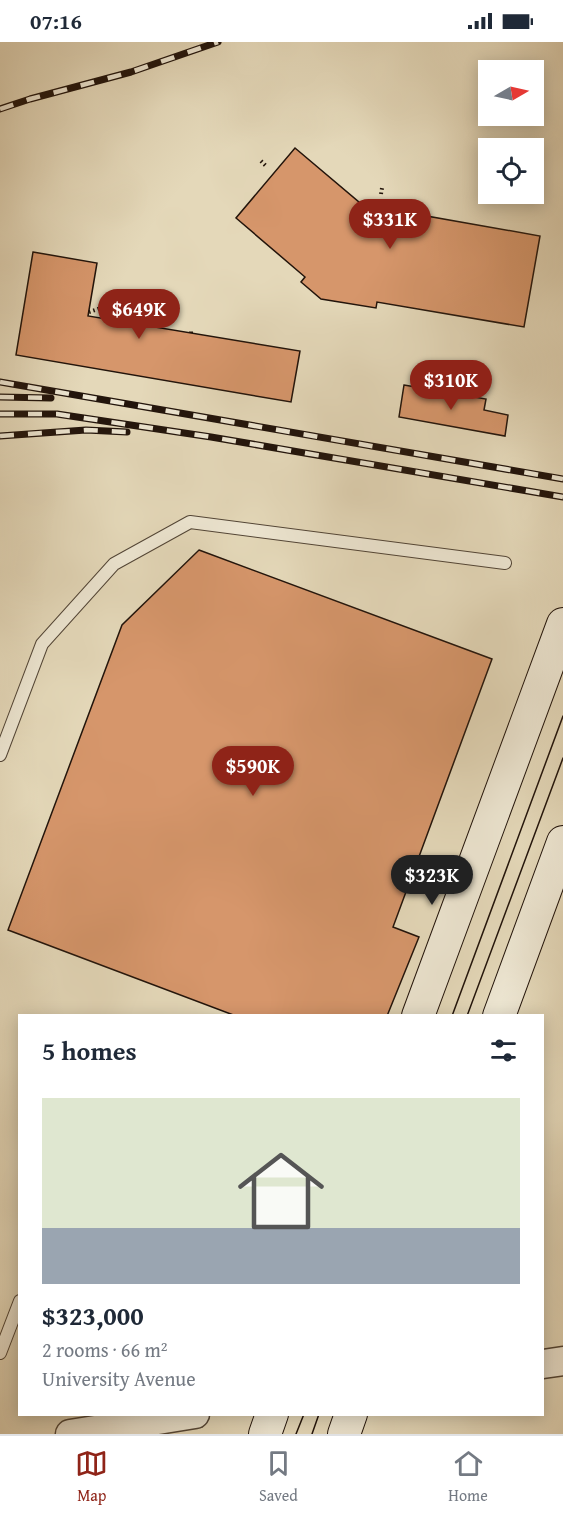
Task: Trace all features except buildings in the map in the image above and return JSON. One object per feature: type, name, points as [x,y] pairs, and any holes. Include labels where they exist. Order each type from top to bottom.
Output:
[{"type":"main road","points":[[419,1014],[563,624]]},
{"type":"main road","points":[[500,1014],[563,843]]},
{"type":"main road","points":[[264,1434],[271,1416]]},
{"type":"main road","points":[[344,1434],[350,1416]]},
{"type":"street","points":[[544,1364],[563,1361]]},
{"type":"street","points":[[70,1434],[182,1416]]},
{"type":"lane","points":[[0,754],[42,644],[114,564],[190,522],[505,563]]},
{"type":"lane","points":[[0,1353],[18,1305]]},
{"type":"path","points":[[261,161],[266,166]]},
{"type":"path","points":[[381,194],[382,188]]},
{"type":"path","points":[[89,312],[101,308],[93,316]]},
{"type":"tram line","points":[[453,1014],[563,716]]},
{"type":"tram line","points":[[468,1014],[563,758]]},
{"type":"tram line","points":[[296,1434],[303,1416]]},
{"type":"tram line","points":[[312,1434],[318,1416]]},
{"type":"railway","points":[[0,109],[131,72],[218,42]]},
{"type":"railway","points":[[0,382],[563,479]]},
{"type":"railway","points":[[0,397],[51,398]]},
{"type":"railway","points":[[0,414],[57,414],[211,437],[563,497]]},
{"type":"railway","points":[[0,436],[86,430],[127,432]]}]
